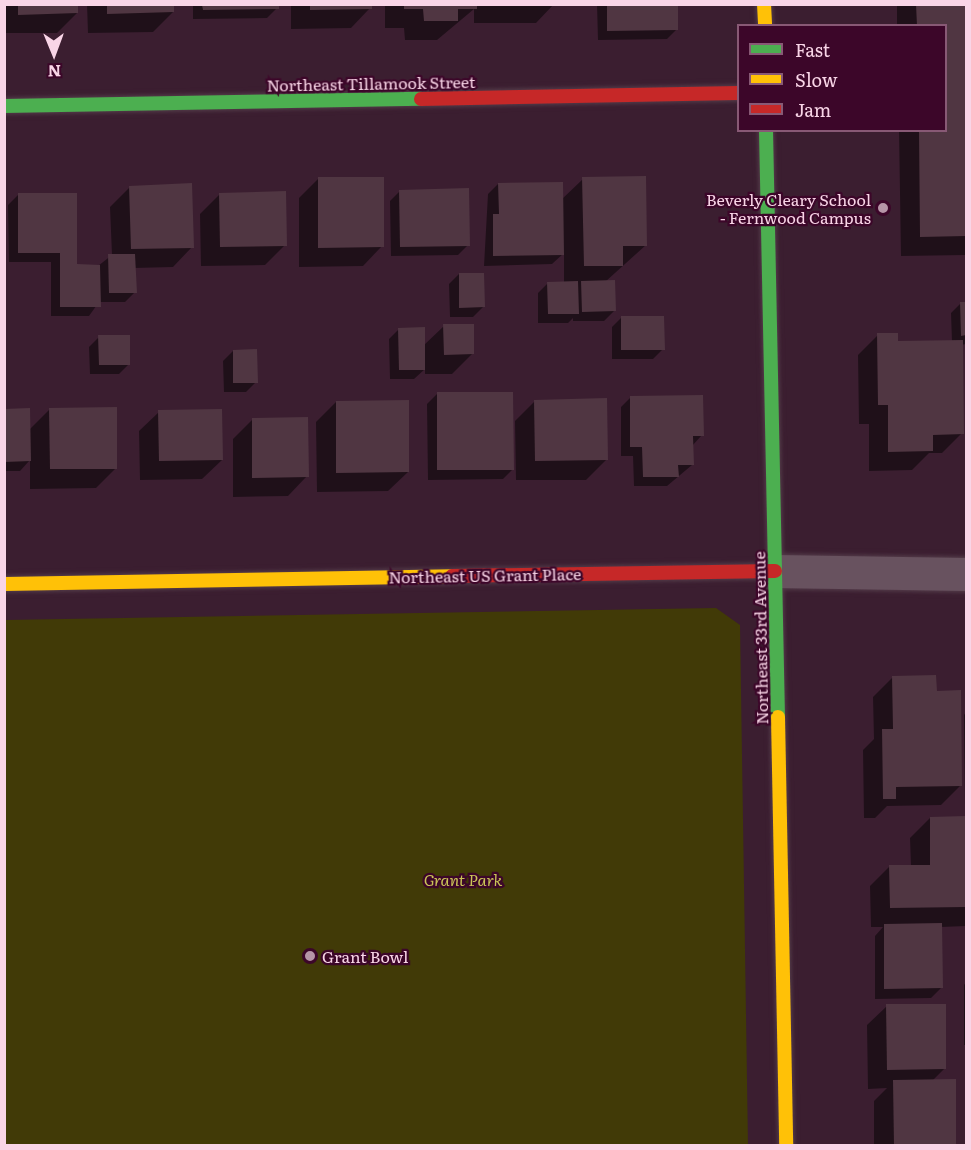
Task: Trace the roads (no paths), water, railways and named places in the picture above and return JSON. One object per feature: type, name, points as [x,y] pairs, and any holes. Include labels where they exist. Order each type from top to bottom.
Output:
[{"type":"street","points":[[764,4],[765,24]]},
{"type":"street","name":"Northeast Tillamook Street","points":[[4,106],[737,93]]},
{"type":"street","name":"Northeast 33rd Avenue","points":[[766,132],[786,1146]]},
{"type":"street","name":"Northeast US Grant Place","points":[[4,584],[776,571],[966,574]]},
{"type":"place","name":"Beverly Cleary School - Fernwood Campus","points":[[883,208]]},
{"type":"place","name":"Grant Bowl","points":[[310,956]]},
{"type":"park label","name":"Grant Park","points":[[463,879]]}]
